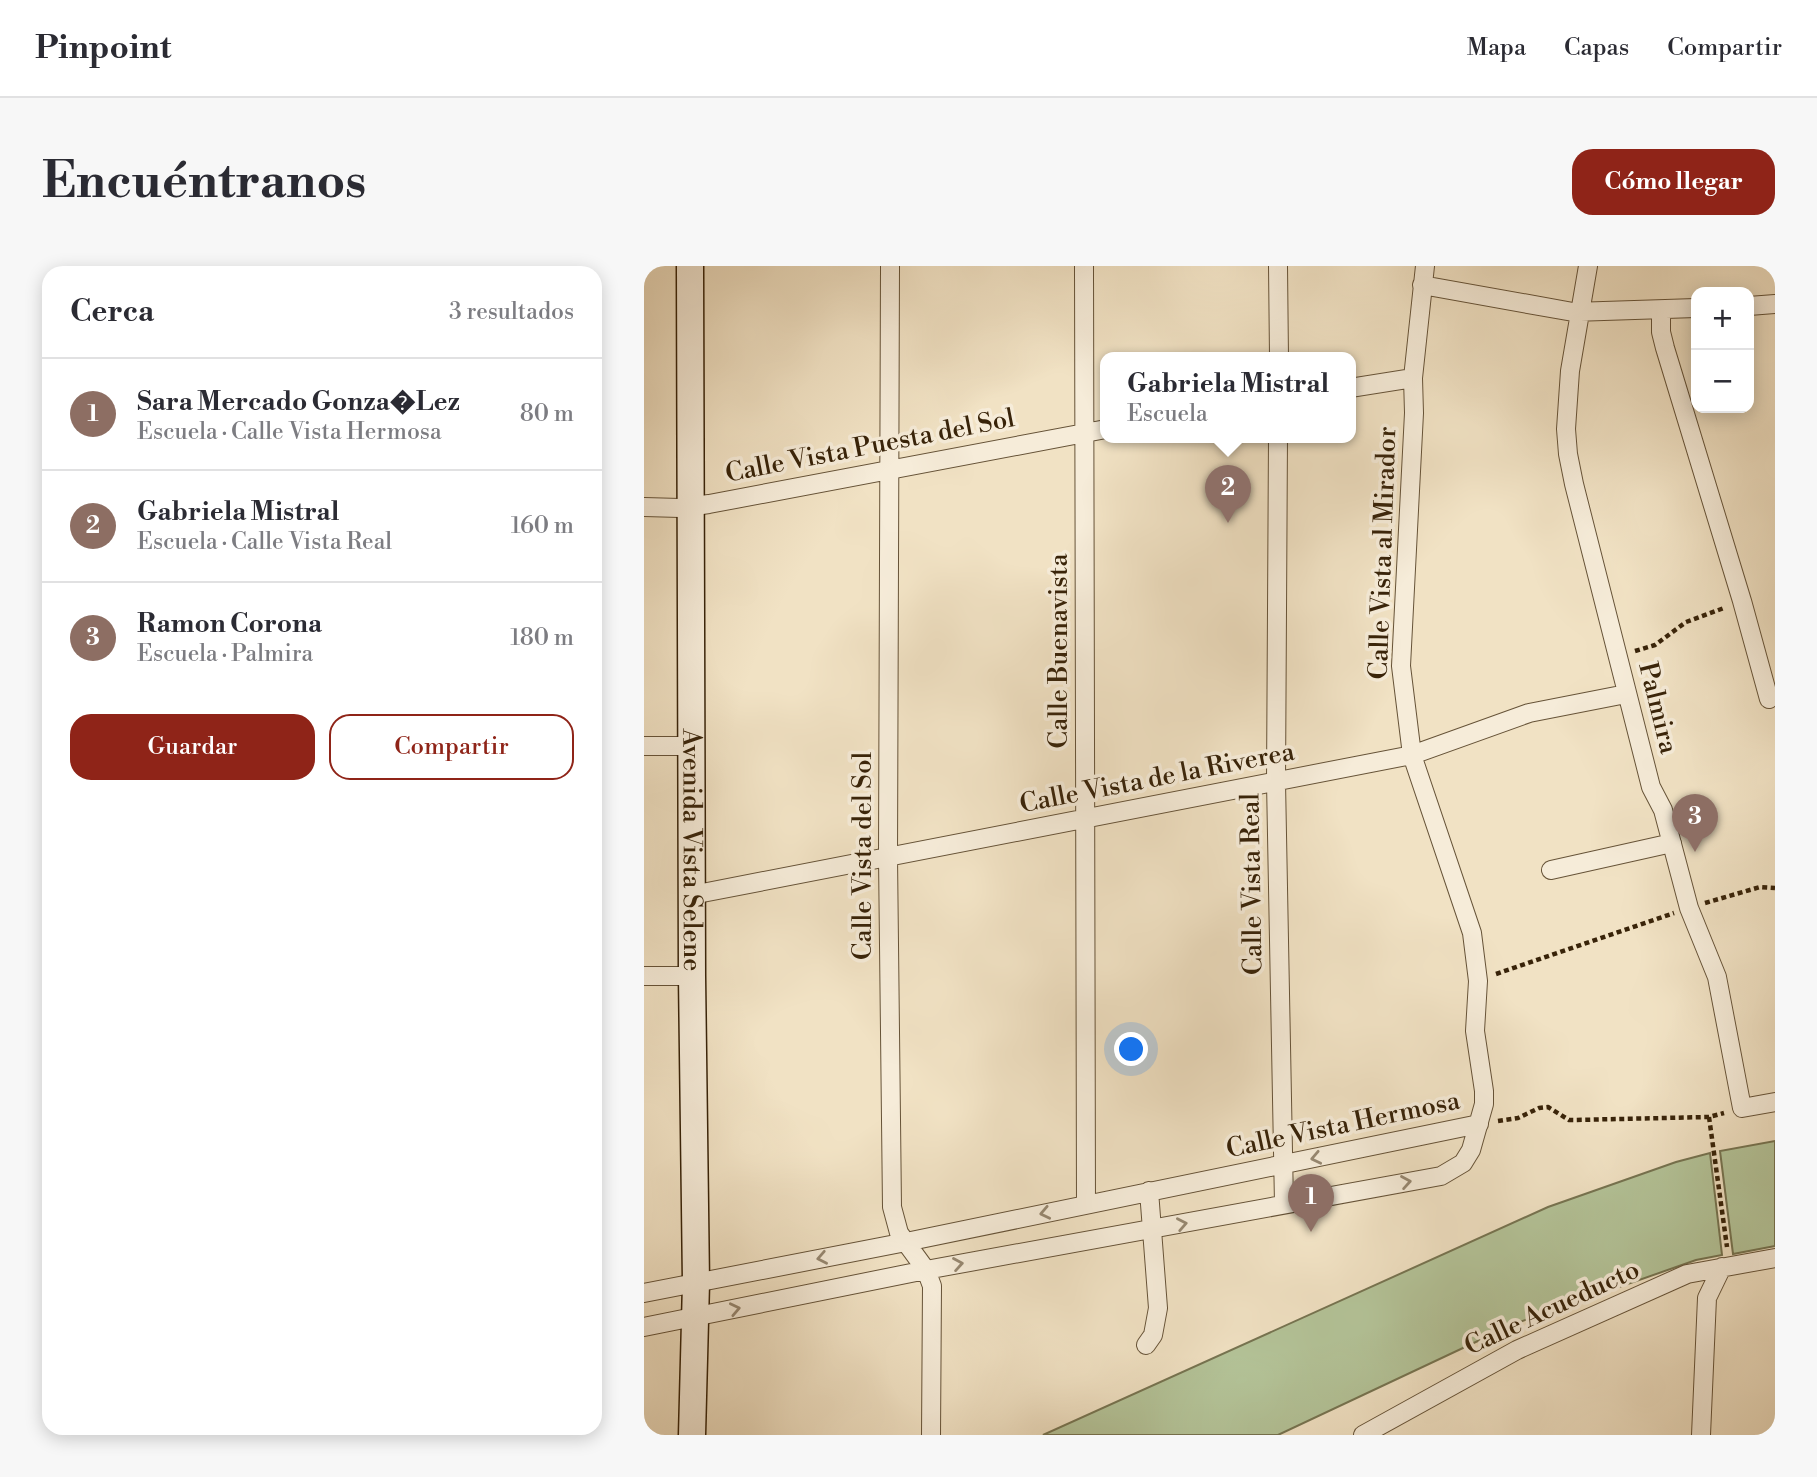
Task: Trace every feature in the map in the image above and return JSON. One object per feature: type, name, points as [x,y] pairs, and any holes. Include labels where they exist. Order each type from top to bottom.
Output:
[{"type":"street","name":"Avenida Vista Selene","points":[[690,266],[692,976],[696,1283],[692,1435]]},
{"type":"street","name":"Calle Vista del Sol","points":[[890,266],[888,857],[892,1207],[895,1224],[926,1270],[932,1286],[932,1435]]},
{"type":"street","name":"Calle Buenavista","points":[[1084,266],[1086,1205]]},
{"type":"street","points":[[1279,266],[1279,352]]},
{"type":"street","name":"Calle Vista al Mirador","points":[[1425,266],[1413,378],[1414,413],[1401,650],[1412,755],[1466,913],[1475,951],[1478,981],[1475,1031],[1485,1091],[1479,1124]]},
{"type":"street","name":"Palmira","points":[[1588,266],[1570,371],[1566,419],[1574,484],[1651,786],[1663,810],[1689,908],[1717,977],[1742,1108]]},
{"type":"street","points":[[1422,285],[1580,313],[1691,308]]},
{"type":"street","points":[[1754,306],[1775,304]]},
{"type":"street","points":[[1661,310],[1661,332],[1665,348],[1769,698]]},
{"type":"street","points":[[1356,387],[1413,378]]},
{"type":"street","name":"Calle Vista Puesta del Sol","points":[[644,508],[690,507],[1100,430]]},
{"type":"street","name":"Calle Vista Real","points":[[1278,443],[1276,782],[1284,1204]]},
{"type":"street","name":"Calle Vista de la Riverea","points":[[692,895],[1412,755],[1529,713],[1626,694]]},
{"type":"street","points":[[644,746],[692,746]]},
{"type":"street","points":[[1551,870],[1672,843]]},
{"type":"street","points":[[644,976],[692,976]]},
{"type":"street","points":[[1742,1108],[1775,1102]]},
{"type":"street","name":"Calle Vista Hermosa","points":[[644,1293],[1479,1124],[1471,1150],[1463,1163],[1441,1176],[926,1270],[644,1327]]},
{"type":"street","points":[[1146,1345],[1153,1335],[1158,1308],[1149,1191]]},
{"type":"street","name":"Calle Acueducto","points":[[1363,1435],[1517,1350],[1687,1274],[1775,1258]]},
{"type":"street","points":[[1701,1435],[1707,1298],[1726,1266]]},
{"type":"path","points":[[1618,656],[1655,645],[1686,622],[1742,601]]},
{"type":"path","points":[[1478,981],[1689,908],[1760,887],[1775,888]]},
{"type":"path","points":[[1479,1124],[1518,1118],[1539,1108],[1548,1108],[1574,1120],[1709,1117],[1742,1108]]},
{"type":"path","points":[[1709,1117],[1726,1266]]},
{"type":"green space","points":[[1775,1141],[1775,1246],[1733,1254],[1720,1151]]},
{"type":"green space","points":[[1710,1153],[1722,1255],[1696,1260],[1514,1324],[1278,1435],[1043,1435],[1548,1207],[1676,1162]]},
{"type":"place","name":"Gabriela Mistral","points":[[1228,523]]},
{"type":"place","name":"Ramon Corona","points":[[1695,852]]},
{"type":"place","name":"Sara Mercado Gonza�Lez","points":[[1311,1232]]}]
